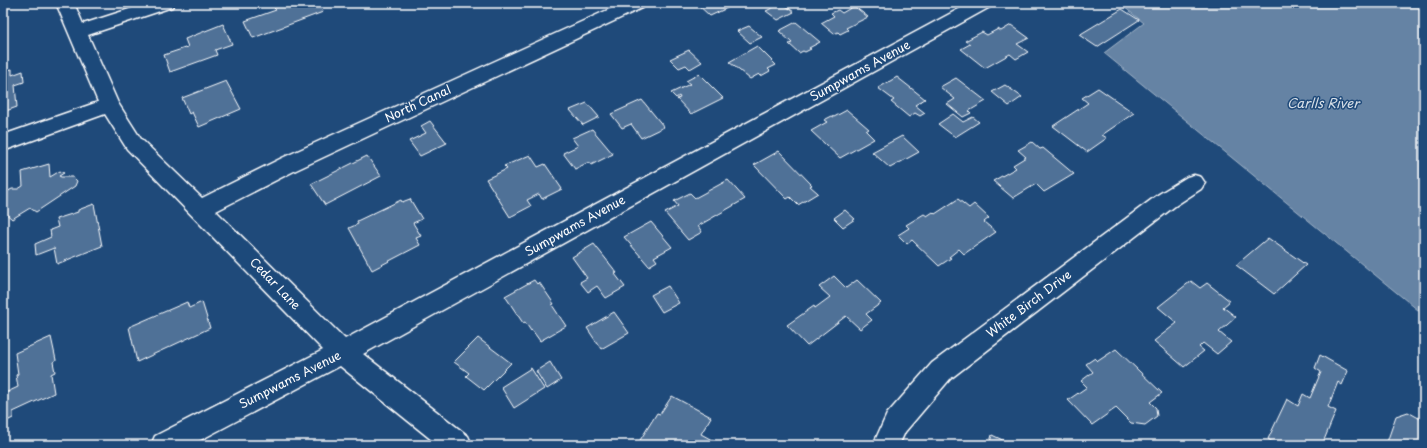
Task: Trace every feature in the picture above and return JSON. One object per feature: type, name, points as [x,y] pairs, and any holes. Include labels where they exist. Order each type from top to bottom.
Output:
[{"type":"street","name":"Cedar Lane","points":[[65,3],[109,105],[134,144],[342,353],[459,445]]},
{"type":"street","points":[[78,32],[166,3]]},
{"type":"street","name":"North Canal","points":[[200,209],[289,164],[638,3]]},
{"type":"street","name":"Sumpwams Avenue","points":[[164,445],[342,353],[984,3]]},
{"type":"street","points":[[3,143],[109,105]]},
{"type":"street","name":"White Birch Drive","points":[[886,445],[896,423],[941,371],[1167,200],[1194,183]]},
{"type":"water","name":"Carlls River","points":[[1128,3],[1424,3],[1424,315],[1104,53],[1144,23],[1124,7]]},
{"type":"building","points":[[288,3],[318,3],[323,12],[253,38],[245,21],[276,10],[274,8]]},
{"type":"building","points":[[696,3],[738,3],[710,16]]},
{"type":"building","points":[[782,3],[794,12],[778,20],[766,11]]},
{"type":"building","points":[[854,6],[868,17],[846,28],[848,30],[840,34],[838,32],[834,34],[821,23],[834,16],[831,13],[838,10],[842,13]]},
{"type":"building","points":[[1122,9],[1139,20],[1097,47],[1079,35]]},
{"type":"building","points":[[796,22],[820,42],[805,52],[803,51],[799,53],[789,44],[792,43],[779,31]]},
{"type":"building","points":[[223,24],[232,44],[215,50],[217,55],[170,72],[164,55],[188,47],[185,39]]},
{"type":"building","points":[[1011,25],[1029,38],[1017,44],[1028,52],[1016,59],[1010,54],[985,68],[961,49],[970,44],[965,41],[982,32],[987,35],[998,29],[1001,31]]},
{"type":"building","points":[[749,26],[762,37],[750,43],[737,31]]},
{"type":"building","points":[[757,46],[776,65],[768,69],[770,71],[761,76],[759,74],[750,79],[729,62]]},
{"type":"building","points":[[689,50],[702,62],[690,69],[686,65],[679,68],[670,59]]},
{"type":"building","points":[[12,69],[12,75],[23,71],[24,82],[15,85],[17,107],[3,112],[3,71]]},
{"type":"building","points":[[699,74],[723,98],[691,114],[677,99],[680,98],[679,96],[676,98],[671,93],[690,84],[686,81]]},
{"type":"building","points":[[897,77],[925,99],[915,105],[925,113],[920,116],[915,113],[909,117],[891,102],[894,100],[878,88]]},
{"type":"building","points":[[956,78],[986,101],[969,111],[971,113],[963,117],[947,104],[955,99],[940,87]]},
{"type":"building","points":[[226,81],[241,109],[199,127],[192,112],[189,114],[182,98]]},
{"type":"building","points":[[1005,85],[1022,97],[1009,106],[992,92]]},
{"type":"building","points":[[1098,88],[1134,113],[1102,135],[1107,138],[1087,152],[1053,126],[1088,103],[1082,98]]},
{"type":"building","points":[[642,100],[664,127],[641,138],[631,124],[622,128],[611,114]]},
{"type":"building","points":[[587,103],[599,117],[583,125],[570,110]]},
{"type":"building","points":[[847,110],[869,129],[866,131],[874,139],[840,158],[811,131],[827,122],[824,120],[832,116],[834,117]]},
{"type":"building","points":[[953,114],[963,122],[973,117],[979,122],[955,137],[938,124]]},
{"type":"building","points":[[430,121],[447,143],[420,156],[409,141],[426,133],[421,126]]},
{"type":"building","points":[[592,129],[613,154],[591,165],[589,162],[575,169],[563,153],[578,146],[572,138]]},
{"type":"building","points":[[902,136],[919,152],[890,168],[872,152]]},
{"type":"building","points":[[1032,142],[1040,149],[1043,148],[1074,174],[1044,192],[1036,184],[1013,198],[993,181],[1016,168],[1013,165],[1026,157],[1018,150]]},
{"type":"building","points":[[779,151],[818,193],[798,205],[790,197],[787,199],[754,165]]},
{"type":"building","points":[[530,155],[538,167],[545,164],[562,189],[542,199],[539,194],[527,200],[531,206],[510,217],[486,179],[507,169],[504,166]]},
{"type":"building","points":[[367,156],[381,176],[325,205],[311,184]]},
{"type":"building","points":[[49,164],[50,177],[60,171],[64,173],[59,176],[73,177],[77,181],[75,186],[36,212],[30,208],[12,219],[3,211],[3,194],[12,189],[18,189],[23,186],[22,172]]},
{"type":"building","points":[[728,180],[745,199],[698,226],[702,232],[688,240],[665,213],[678,206],[674,201],[690,193],[695,198]]},
{"type":"building","points":[[410,199],[422,219],[413,223],[421,236],[416,238],[420,245],[372,270],[349,228],[358,224],[357,221],[401,200],[402,202]]},
{"type":"building","points":[[958,199],[969,208],[974,204],[989,218],[984,222],[996,232],[964,254],[959,249],[949,257],[951,258],[939,266],[912,240],[907,244],[898,235],[909,228],[906,225],[924,214],[927,216],[933,212],[935,214]]},
{"type":"building","points":[[94,204],[102,246],[57,264],[54,248],[36,255],[35,244],[51,237],[50,230],[58,227],[56,219],[78,212],[78,210]]},
{"type":"building","points":[[845,210],[855,219],[843,227],[834,218]]},
{"type":"building","points":[[651,222],[672,247],[654,257],[657,261],[649,266],[624,237]]},
{"type":"building","points":[[1268,238],[1306,265],[1274,294],[1236,265]]},
{"type":"building","points":[[594,244],[617,273],[615,274],[625,287],[606,298],[597,286],[588,292],[580,282],[587,278],[572,257]]},
{"type":"building","points":[[834,276],[846,288],[857,280],[881,303],[866,314],[872,320],[860,329],[846,316],[807,346],[787,325],[830,297],[819,287]]},
{"type":"building","points":[[534,280],[537,284],[539,282],[554,304],[552,305],[566,326],[540,341],[525,322],[523,323],[505,296]]},
{"type":"building","points":[[1191,281],[1200,288],[1207,283],[1230,301],[1223,307],[1236,317],[1219,332],[1231,342],[1217,354],[1203,343],[1199,347],[1204,351],[1184,367],[1154,341],[1177,323],[1158,307]]},
{"type":"building","points":[[668,286],[679,303],[662,312],[651,295]]},
{"type":"building","points":[[187,302],[189,308],[202,302],[210,328],[137,362],[129,327]]},
{"type":"building","points":[[614,312],[629,333],[601,349],[587,328]]},
{"type":"building","points":[[51,337],[56,360],[53,362],[55,372],[51,374],[54,393],[13,412],[13,418],[3,423],[3,394],[18,387],[15,353]]},
{"type":"building","points":[[478,338],[511,363],[484,390],[466,376],[469,373],[454,362]]},
{"type":"building","points":[[1116,349],[1162,393],[1150,402],[1156,408],[1157,416],[1145,425],[1131,423],[1116,408],[1092,425],[1068,400],[1087,387],[1081,381],[1093,372],[1086,364],[1095,358],[1098,361]]},
{"type":"building","points":[[1320,355],[1348,371],[1342,385],[1338,382],[1328,407],[1336,411],[1322,445],[1277,445],[1268,439],[1287,399],[1298,406],[1303,394],[1310,398],[1321,372],[1315,368]]},
{"type":"building","points":[[550,362],[561,380],[547,389],[536,371]]},
{"type":"building","points":[[531,368],[544,389],[514,408],[501,387]]},
{"type":"building","points":[[672,396],[711,417],[701,434],[721,445],[637,445],[657,413],[660,414]]},
{"type":"building","points":[[1408,412],[1424,421],[1424,445],[1386,445],[1396,416]]},
{"type":"building","points":[[992,435],[1013,445],[989,445]]}]
